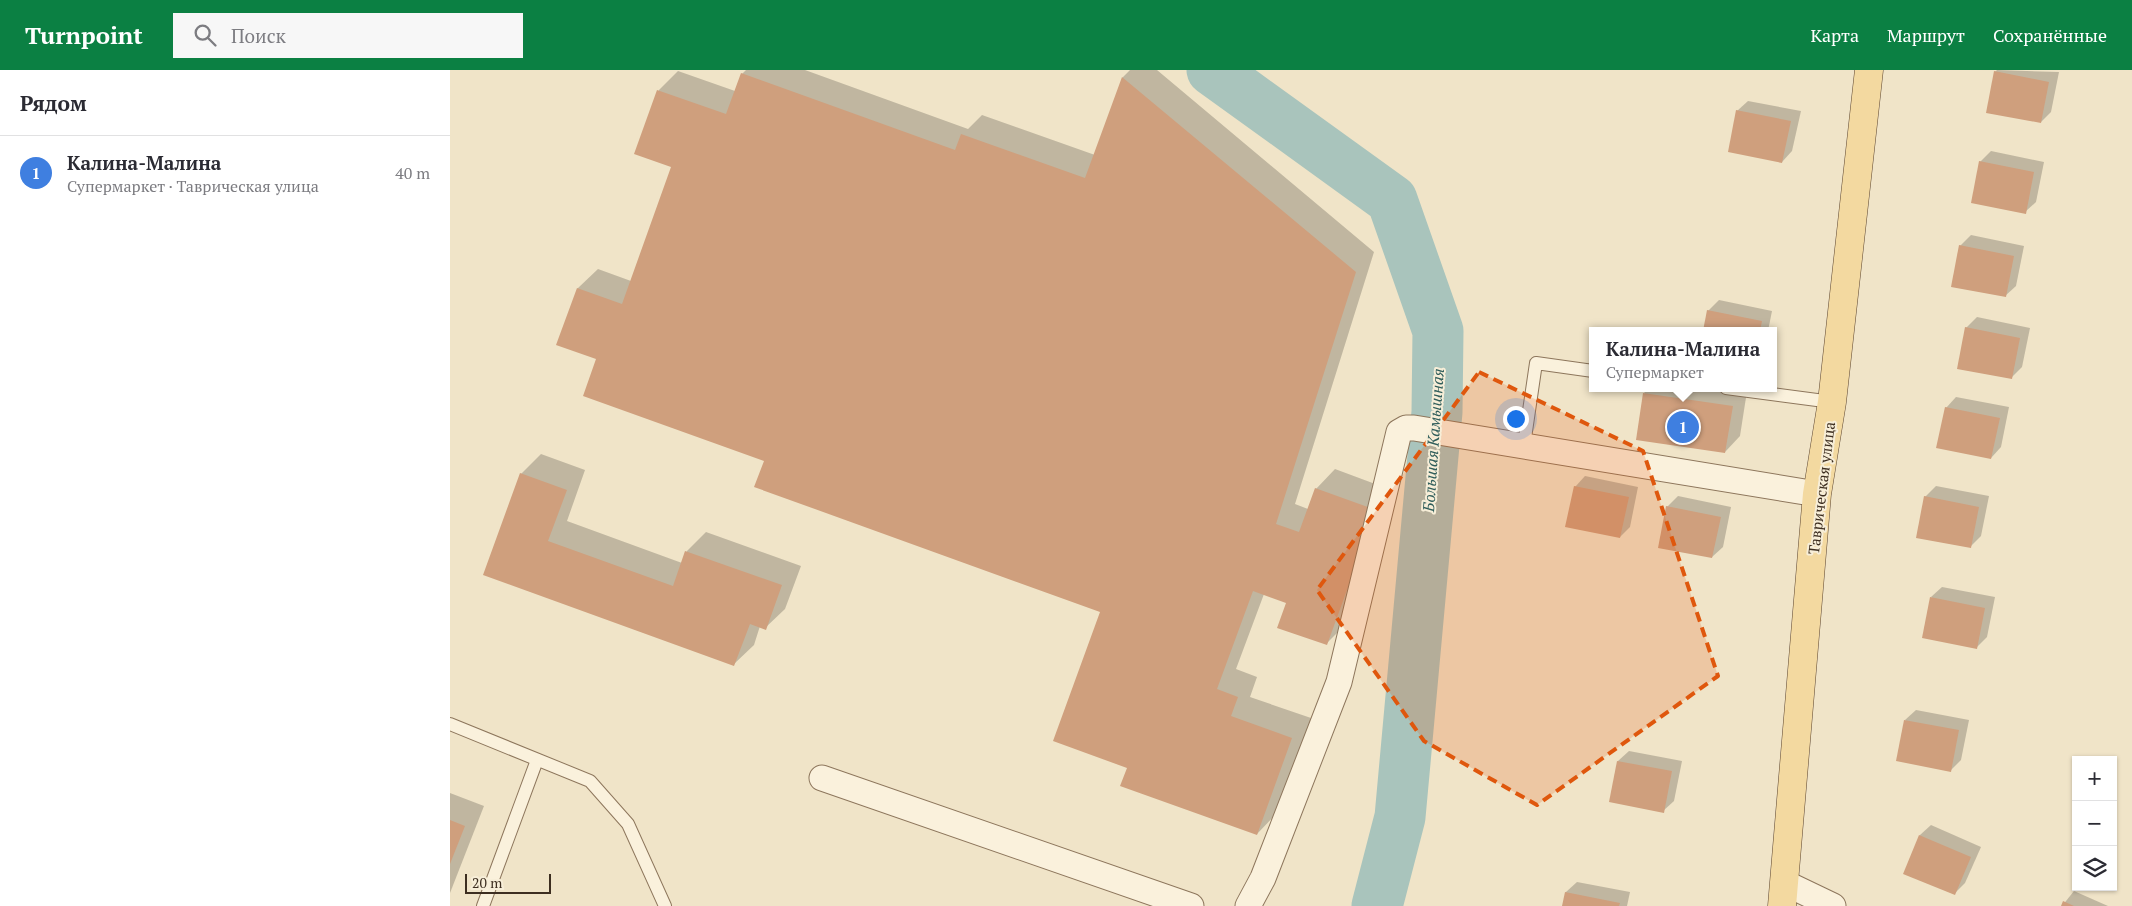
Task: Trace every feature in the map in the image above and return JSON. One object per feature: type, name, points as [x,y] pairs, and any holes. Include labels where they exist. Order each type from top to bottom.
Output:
[{"type":"main road","name":"Таврическая улица","points":[[1783,895],[1817,494],[1832,402],[1869,70]]},
{"type":"street","points":[[1248,906],[1264,878],[1339,682],[1399,432],[1406,428],[1414,428],[1485,438],[1817,494]]},
{"type":"street","points":[[822,778],[1191,906]]},
{"type":"street","points":[[1783,895],[1833,906]]},
{"type":"lane","points":[[1524,445],[1536,363],[1589,370]]},
{"type":"lane","points":[[1756,392],[1832,402]]},
{"type":"lane","points":[[450,724],[590,781],[628,824],[665,906]]},
{"type":"lane","points":[[483,906],[537,760]]},
{"type":"highlighted area","points":[[1479,372],[1643,451],[1718,676],[1537,805],[1424,741],[1317,590]]},
{"type":"building","points":[[1994,71],[2049,82],[2041,123],[1986,113]]},
{"type":"building","points":[[741,73],[955,150],[961,134],[1085,178],[1122,77],[1356,272],[1276,524],[1299,532],[1315,488],[1376,510],[1327,645],[1277,628],[1286,603],[1253,591],[1217,689],[1238,697],[1231,716],[1292,738],[1257,835],[1120,786],[1127,768],[1053,741],[1100,612],[754,487],[764,461],[583,396],[596,359],[556,345],[577,288],[622,304],[671,167],[634,154],[657,90],[726,114]]},
{"type":"building","points":[[1736,110],[1791,121],[1782,163],[1728,152]]},
{"type":"building","points":[[1979,161],[2034,172],[2026,214],[1971,203]]},
{"type":"building","points":[[1959,245],[2014,256],[2006,297],[1951,287]]},
{"type":"building","points":[[1707,310],[1762,321],[1761,327],[1704,327]]},
{"type":"building","points":[[1965,327],[2020,338],[2012,379],[1957,369]]},
{"type":"building","points":[[1643,393],[1733,406],[1725,453],[1636,440]]},
{"type":"building","points":[[1945,407],[2000,418],[1991,459],[1936,448]]},
{"type":"building","points":[[520,473],[567,490],[548,541],[673,586],[685,551],[782,585],[766,630],[750,624],[734,666],[483,575]]},
{"type":"building","points":[[1574,486],[1629,497],[1620,538],[1565,527]]},
{"type":"building","points":[[1924,496],[1979,507],[1971,548],[1916,538]]},
{"type":"building","points":[[1666,506],[1721,517],[1712,558],[1658,548]]},
{"type":"building","points":[[1930,597],[1985,608],[1977,649],[1922,638]]},
{"type":"building","points":[[1904,720],[1959,730],[1951,772],[1896,761]]},
{"type":"building","points":[[1617,761],[1672,771],[1664,813],[1609,802]]},
{"type":"building","points":[[450,820],[465,826],[450,864]]},
{"type":"building","points":[[1919,835],[1971,857],[1955,895],[1903,874]]},
{"type":"building","points":[[1565,892],[1620,903],[1619,906],[1562,906]]},
{"type":"building","points":[[2063,901],[2074,906],[2061,906]]},
{"type":"waterway","name":"Большая Камышная","points":[[1212,70],[1392,200],[1438,331],[1437,412],[1400,817],[1377,906]]},
{"type":"place","name":"Калина-Малина","points":[[1683,427]]}]
